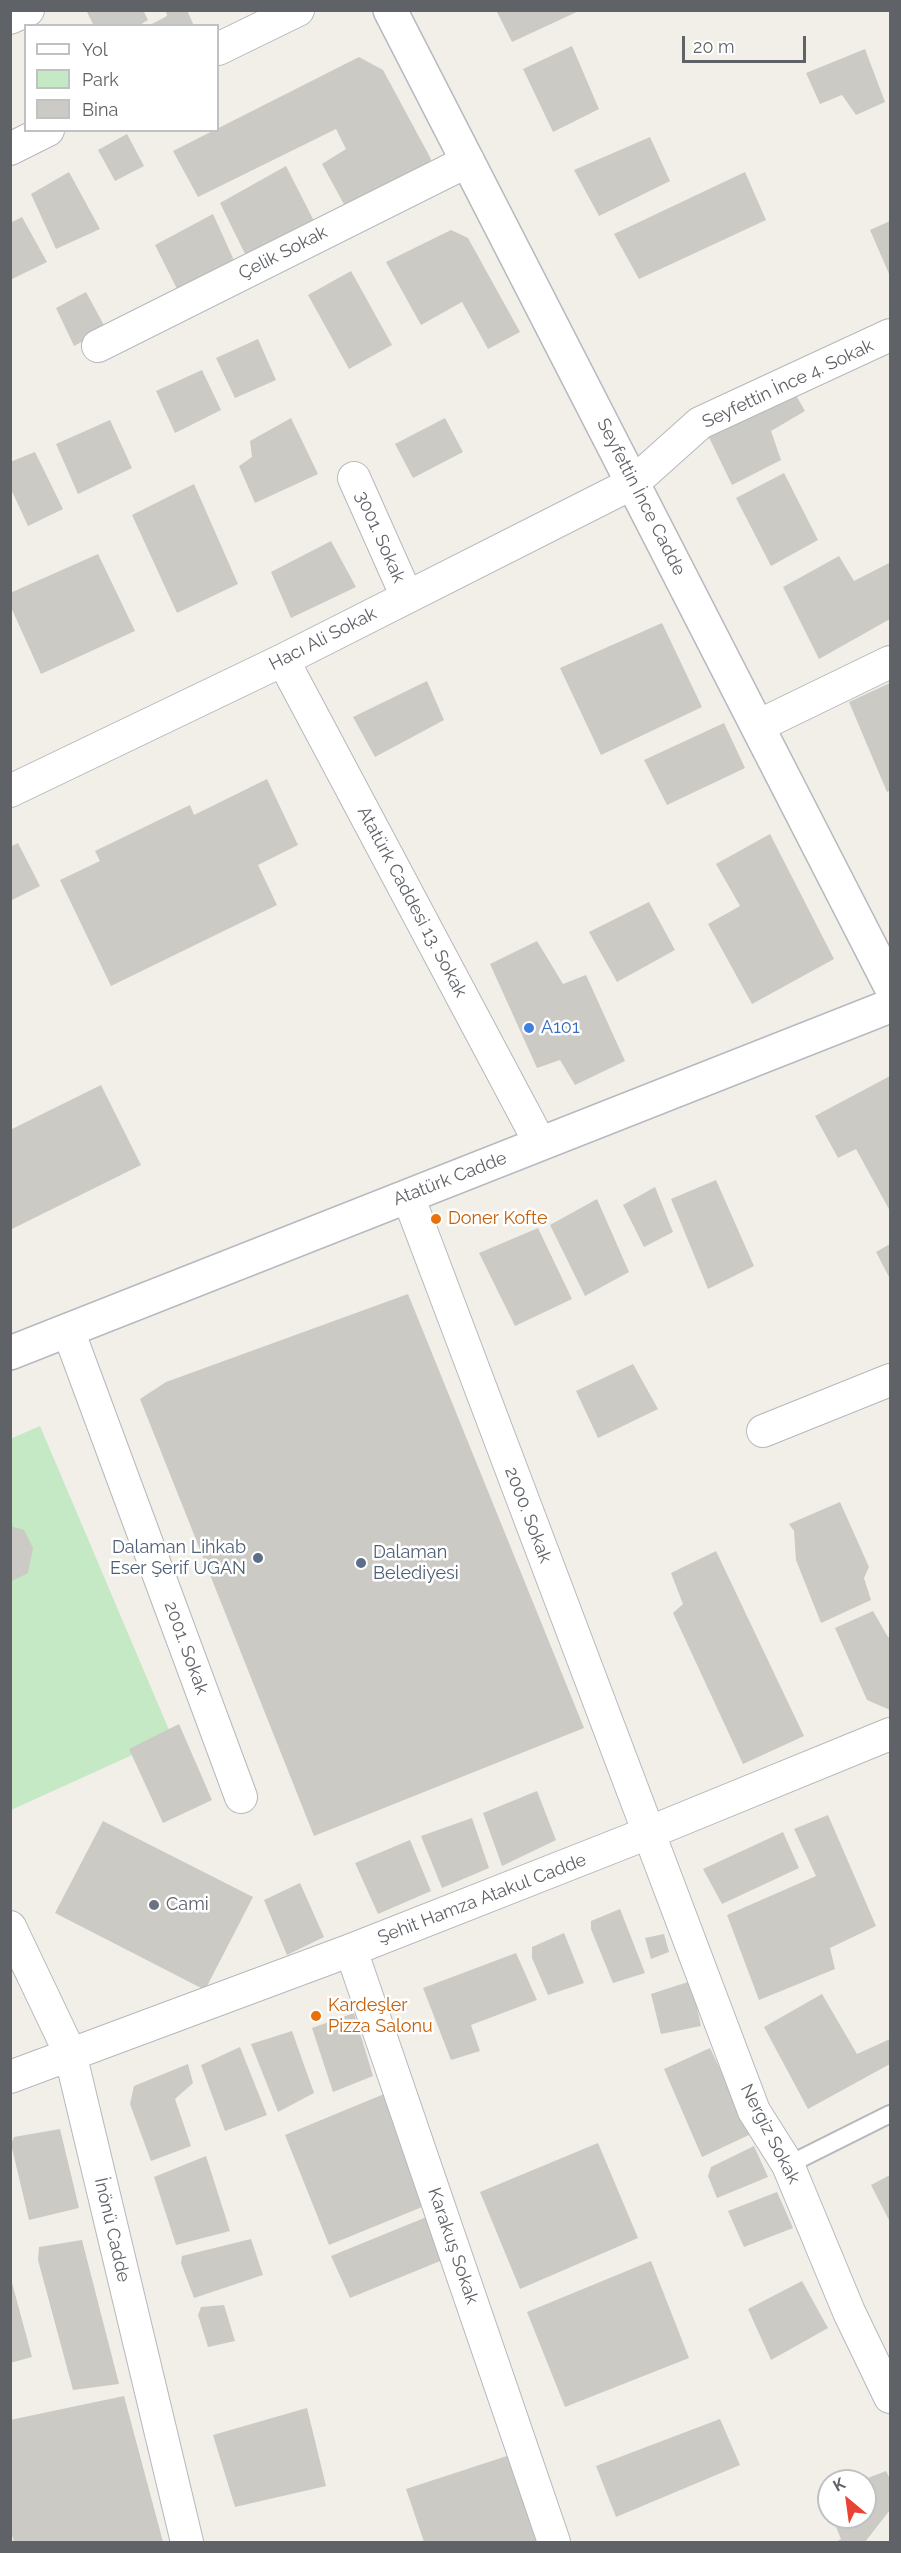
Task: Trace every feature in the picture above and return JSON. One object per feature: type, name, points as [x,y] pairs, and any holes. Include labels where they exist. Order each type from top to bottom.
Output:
[{"type":"main road","name":"Seyfettin İnce Cadde","points":[[390,10],[891,985]]},
{"type":"main road","name":"Atatürk Cadde","points":[[10,1353],[891,1006]]},
{"type":"street","points":[[10,18],[28,10]]},
{"type":"street","points":[[219,49],[298,10]]},
{"type":"street","points":[[10,149],[44,132]]},
{"type":"street","name":"Çelik Sokak","points":[[98,346],[468,161]]},
{"type":"street","name":"Seyfettin İnce 4. Sokak","points":[[633,483],[700,423],[891,336]]},
{"type":"street","name":"3001. Sokak","points":[[354,478],[407,597]]},
{"type":"street","name":"Hacı Ali Sokak","points":[[15,779],[283,660],[633,483]]},
{"type":"street","name":"Atatürk Caddesi 13. Sokak","points":[[283,660],[540,1143]]},
{"type":"street","points":[[758,726],[891,662]]},
{"type":"street","name":"2000. Sokak","points":[[408,1196],[648,1833]]},
{"type":"street","name":"2001. Sokak","points":[[68,1330],[241,1797]]},
{"type":"street","points":[[763,1431],[891,1380]]},
{"type":"street","name":"Şehit Hamza Atakul Cadde","points":[[10,2077],[351,1950],[891,1734]]},
{"type":"street","name":"Nergiz Sokak","points":[[648,1833],[754,2111],[788,2165],[849,2312],[891,2397]]},
{"type":"street","name":"İnönü Cadde","points":[[10,1927],[70,2053],[187,2542]]},
{"type":"street","name":"Karakuş Sokak","points":[[351,1950],[554,2542]]},
{"type":"lane","points":[[788,2165],[891,2114]]},
{"type":"green space","points":[[40,1426],[172,1737],[11,1810],[10,1439]]},
{"type":"building","points":[[86,10],[143,10],[148,20],[141,24],[93,24]]},
{"type":"building","points":[[166,10],[187,10],[193,24],[152,24],[167,16]]},
{"type":"building","points":[[496,10],[581,10],[512,42]]},
{"type":"building","points":[[572,46],[599,109],[553,132],[523,69]]},
{"type":"building","points":[[865,49],[885,102],[856,115],[842,95],[820,104],[806,73]]},
{"type":"building","points":[[359,57],[383,70],[431,159],[423,180],[352,219],[322,164],[346,149],[336,129],[198,197],[173,151],[211,132],[219,132],[219,128]]},
{"type":"building","points":[[127,134],[144,166],[115,181],[98,150]]},
{"type":"building","points":[[650,137],[670,181],[599,216],[574,170]]},
{"type":"building","points":[[286,166],[314,221],[247,258],[220,203]]},
{"type":"building","points":[[69,172],[100,229],[56,249],[31,194]]},
{"type":"building","points":[[745,172],[766,220],[639,279],[614,234]]},
{"type":"building","points":[[213,214],[237,267],[181,297],[155,245]]},
{"type":"building","points":[[22,217],[47,262],[10,280],[10,223]]},
{"type":"building","points":[[890,221],[890,276],[870,230]]},
{"type":"building","points":[[451,230],[468,238],[520,332],[488,349],[462,302],[421,325],[386,262]]},
{"type":"building","points":[[351,271],[392,345],[349,369],[308,295]]},
{"type":"building","points":[[86,292],[106,329],[74,346],[56,308]]},
{"type":"building","points":[[258,339],[276,380],[235,398],[216,358]]},
{"type":"building","points":[[202,370],[221,410],[175,433],[156,391]]},
{"type":"building","points":[[790,385],[805,411],[771,431],[781,460],[732,485],[703,425]]},
{"type":"building","points":[[291,418],[318,474],[255,503],[239,466],[252,457],[250,441]]},
{"type":"building","points":[[445,418],[463,452],[413,478],[395,444]]},
{"type":"building","points":[[110,420],[132,468],[78,494],[56,444]]},
{"type":"building","points":[[35,452],[63,509],[28,526],[10,487],[10,462]]},
{"type":"building","points":[[784,473],[818,540],[771,566],[736,498]]},
{"type":"building","points":[[194,484],[238,584],[177,613],[132,515]]},
{"type":"building","points":[[331,541],[356,587],[291,618],[271,572]]},
{"type":"building","points":[[98,554],[135,631],[41,674],[10,605],[10,593]]},
{"type":"building","points":[[839,556],[854,581],[889,563],[890,619],[819,659],[783,587]]},
{"type":"building","points":[[662,623],[702,707],[601,755],[560,668]]},
{"type":"building","points":[[427,681],[444,720],[375,757],[353,717]]},
{"type":"building","points":[[890,683],[890,790],[887,792],[849,702]]},
{"type":"building","points":[[724,723],[745,768],[667,805],[644,760]]},
{"type":"building","points":[[267,779],[298,845],[258,865],[277,905],[111,986],[60,880],[100,861],[95,851],[190,805],[194,815]]},
{"type":"building","points":[[770,834],[834,959],[752,1004],[708,924],[740,906],[716,864]]},
{"type":"building","points":[[18,843],[40,886],[10,901],[10,847]]},
{"type":"building","points":[[649,902],[675,950],[617,982],[589,932]]},
{"type":"building","points":[[537,941],[563,984],[586,975],[625,1061],[575,1085],[560,1060],[537,1068],[490,964]]},
{"type":"building","points":[[890,1076],[890,1211],[856,1149],[838,1158],[815,1116]]},
{"type":"building","points":[[101,1085],[141,1165],[10,1230],[10,1130]]},
{"type":"building","points":[[716,1180],[754,1266],[708,1289],[671,1199]]},
{"type":"building","points":[[655,1187],[673,1232],[644,1247],[623,1205]]},
{"type":"building","points":[[597,1199],[629,1272],[585,1296],[550,1225]]},
{"type":"building","points":[[538,1228],[572,1299],[515,1326],[479,1253]]},
{"type":"building","points":[[890,1244],[890,1279],[876,1252]]},
{"type":"building","name":"Dalaman Belediyesi","points":[[408,1294],[584,1728],[314,1836],[140,1399],[166,1382]]},
{"type":"building","points":[[633,1364],[658,1409],[598,1438],[576,1391]]},
{"type":"building","points":[[840,1502],[869,1567],[864,1578],[871,1600],[821,1623],[796,1560],[794,1531],[789,1524]]},
{"type":"building","points":[[10,1526],[24,1530],[33,1548],[28,1573],[10,1582]]},
{"type":"building","points":[[716,1551],[804,1736],[743,1764],[673,1613],[683,1604],[671,1573]]},
{"type":"building","points":[[873,1611],[890,1637],[890,1710],[867,1700],[835,1628]]},
{"type":"building","points":[[179,1724],[212,1800],[163,1823],[129,1749]]},
{"type":"building","points":[[537,1791],[556,1840],[502,1866],[483,1813]]},
{"type":"building","points":[[828,1815],[876,1926],[830,1948],[835,1969],[759,2000],[727,1915],[816,1876],[794,1829]]},
{"type":"building","points":[[472,1818],[489,1868],[442,1888],[421,1836]]},
{"type":"building","name":"Cami","points":[[103,1821],[253,1897],[205,1990],[55,1913]]},
{"type":"building","points":[[783,1832],[799,1868],[722,1904],[703,1869]]},
{"type":"building","points":[[410,1840],[431,1891],[378,1914],[355,1863]]},
{"type":"building","points":[[300,1883],[324,1937],[287,1955],[264,1900]]},
{"type":"building","points":[[620,1909],[645,1973],[613,1983],[591,1929],[591,1921]]},
{"type":"building","points":[[564,1933],[584,1983],[548,1995],[532,1958],[532,1947]]},
{"type":"building","points":[[664,1934],[669,1952],[651,1959],[645,1938]]},
{"type":"building","points":[[516,1953],[537,2000],[471,2025],[480,2051],[451,2060],[423,1988]]},
{"type":"building","points":[[691,1981],[701,2026],[661,2034],[651,1994]]},
{"type":"building","points":[[822,1994],[857,2054],[890,2039],[890,2064],[808,2109],[764,2027]]},
{"type":"building","points":[[354,2013],[373,2076],[333,2092],[312,2028]]},
{"type":"building","points":[[292,2031],[314,2093],[278,2112],[251,2044]]},
{"type":"building","points":[[240,2047],[267,2115],[225,2131],[201,2065]]},
{"type":"building","points":[[710,2048],[751,2134],[702,2157],[664,2069]]},
{"type":"building","points":[[188,2064],[193,2083],[175,2099],[191,2146],[151,2161],[130,2104],[134,2086]]},
{"type":"building","points":[[384,2094],[427,2205],[329,2245],[285,2135]]},
{"type":"building","points":[[60,2129],[79,2208],[29,2220],[11,2144],[14,2137]]},
{"type":"building","points":[[598,2143],[638,2238],[520,2289],[480,2192]]},
{"type":"building","points":[[754,2146],[768,2177],[717,2198],[708,2176],[711,2167]]},
{"type":"building","points":[[206,2156],[230,2231],[176,2245],[154,2177]]},
{"type":"building","points":[[890,2175],[890,2222],[871,2185]]},
{"type":"building","points":[[777,2192],[793,2228],[744,2247],[728,2211]]},
{"type":"building","points":[[429,2216],[445,2259],[350,2298],[331,2256]]},
{"type":"building","points":[[251,2239],[263,2275],[194,2298],[181,2263],[182,2256]]},
{"type":"building","points":[[82,2240],[119,2384],[73,2390],[38,2260],[39,2247]]},
{"type":"building","points":[[651,2261],[689,2358],[565,2407],[527,2312]]},
{"type":"building","points":[[10,2280],[32,2357],[10,2363]]},
{"type":"building","points":[[802,2281],[828,2328],[771,2360],[748,2309]]},
{"type":"building","points":[[224,2305],[235,2341],[208,2347],[198,2315],[201,2307]]},
{"type":"building","points":[[124,2396],[163,2542],[14,2542],[10,2529],[10,2420]]},
{"type":"building","points":[[307,2408],[326,2486],[235,2507],[213,2435]]},
{"type":"building","points":[[720,2419],[740,2465],[616,2517],[596,2466]]},
{"type":"building","points":[[513,2454],[543,2542],[424,2542],[406,2489]]},
{"type":"building","points":[[886,2471],[890,2479],[890,2510],[877,2527],[877,2474]]},
{"type":"building","points":[[837,2529],[875,2529],[865,2542],[836,2542],[841,2539]]},
{"type":"place","name":"A101","points":[[529,1028]]},
{"type":"place","name":"Doner Kofte","points":[[436,1219]]},
{"type":"place","name":"Dalaman Lihkab Eser Şerif UGAN","points":[[258,1558]]},
{"type":"place","name":"Dalaman Belediyesi","points":[[361,1563]]},
{"type":"place","name":"Cami","points":[[154,1905]]},
{"type":"place","name":"Kardeşler Pizza Salonu","points":[[316,2016]]}]
